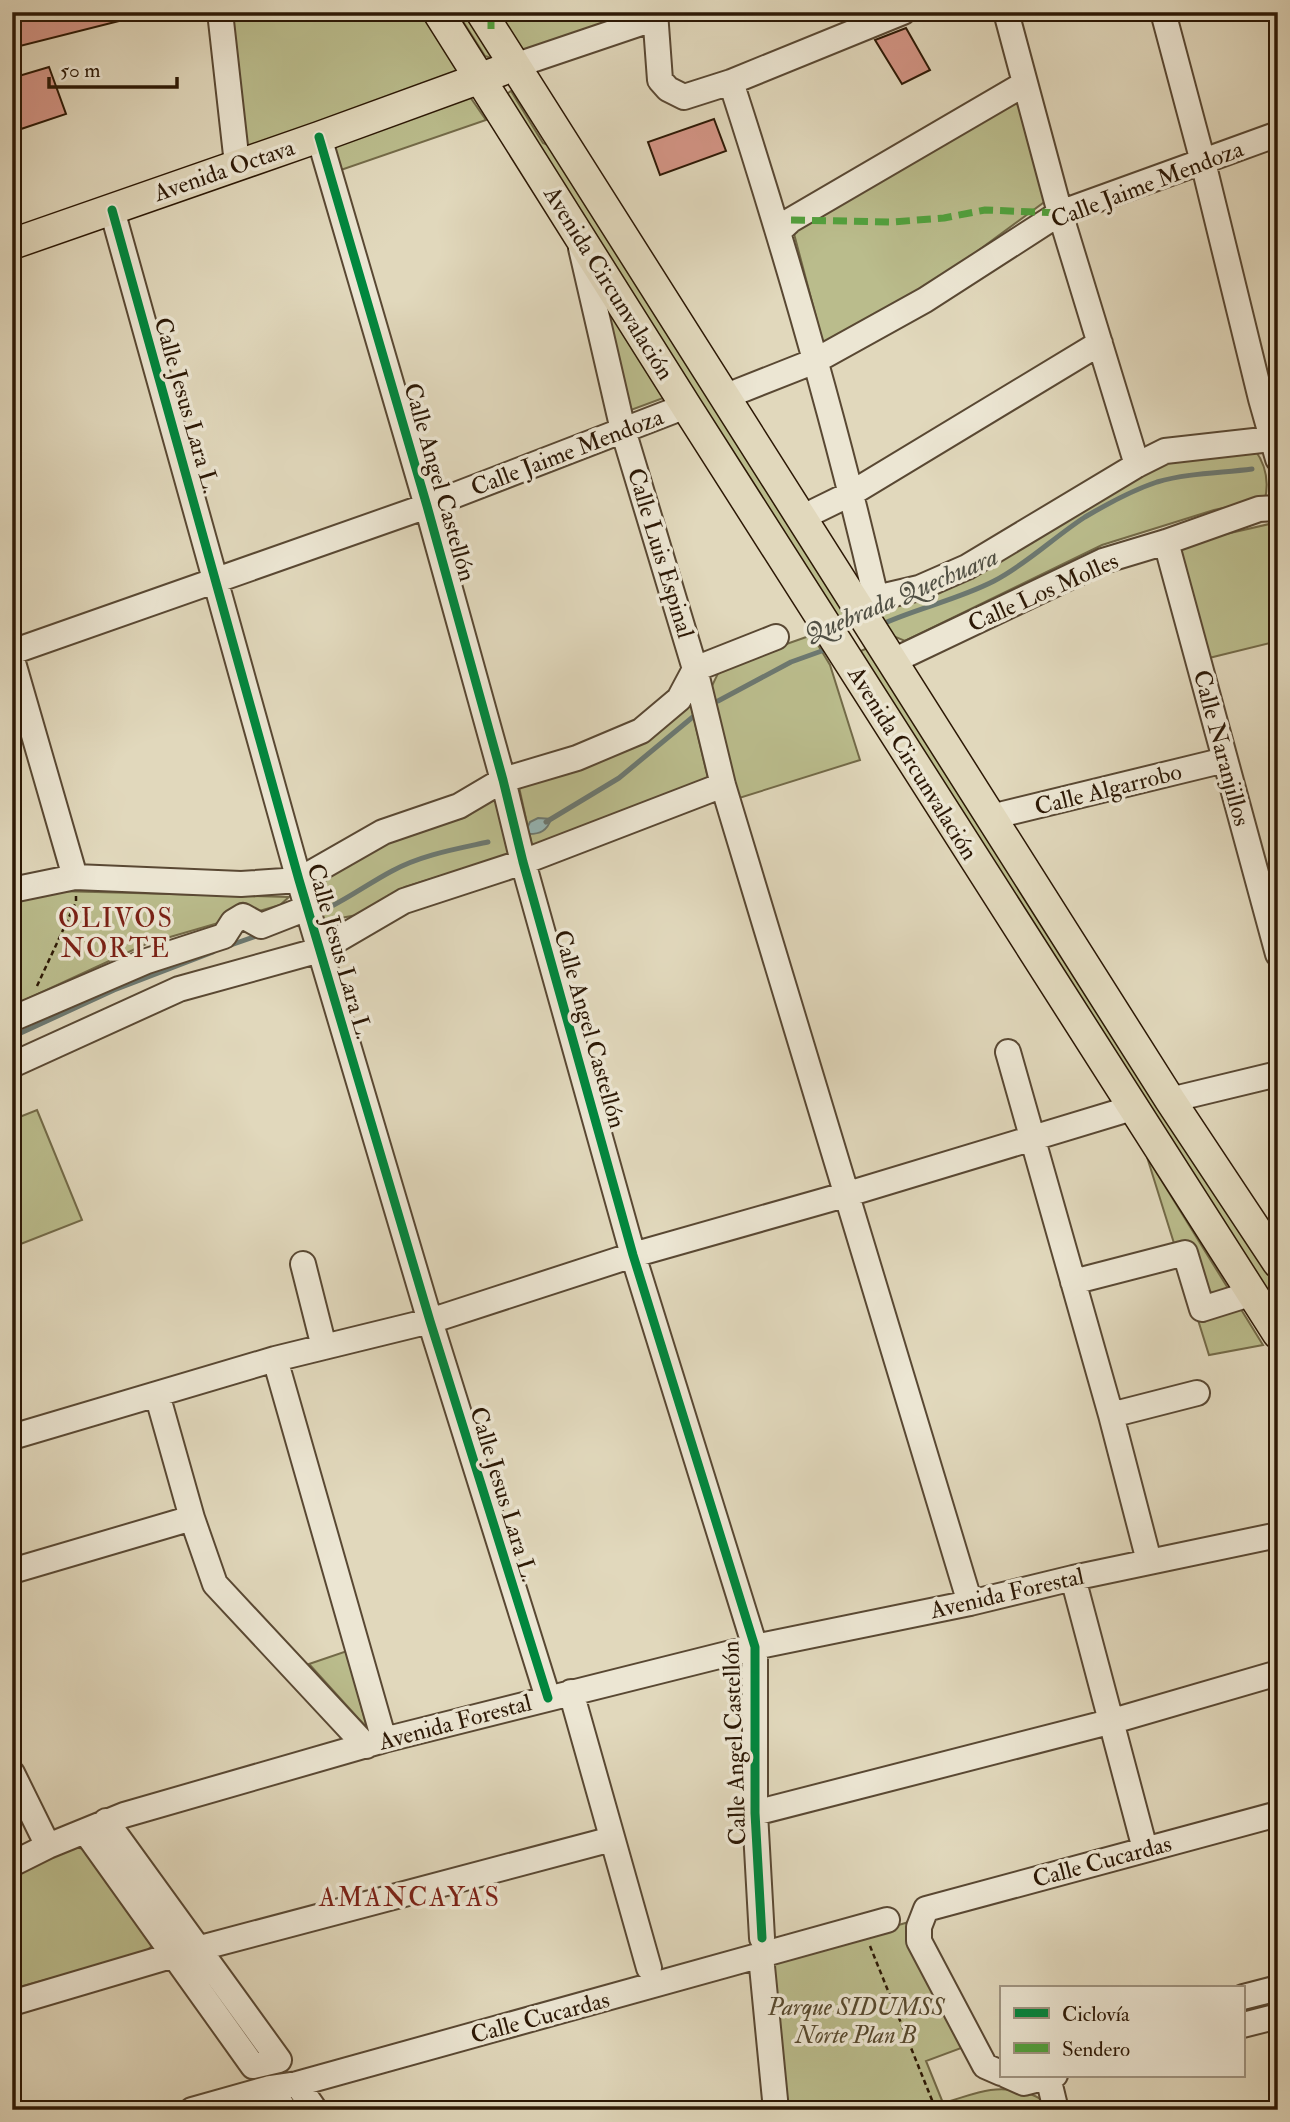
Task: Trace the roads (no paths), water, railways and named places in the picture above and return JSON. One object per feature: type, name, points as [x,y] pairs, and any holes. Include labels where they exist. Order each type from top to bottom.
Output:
[{"type":"main road","name":"Avenida Circunvalación","points":[[438,12],[1278,1334]]},
{"type":"main road","name":"Avenida Circunvalación","points":[[481,12],[801,518],[874,625],[991,817],[1170,1100],[1278,1263]]},
{"type":"main road","name":"Avenida Octava","points":[[12,244],[513,66]]},
{"type":"street","points":[[220,12],[237,164]]},
{"type":"street","points":[[513,66],[655,15],[660,80],[668,89],[684,97],[731,82],[903,12]]},
{"type":"street","points":[[1006,12],[1060,213],[1137,465]]},
{"type":"street","points":[[731,82],[779,231],[852,493],[874,625],[919,589],[967,567],[1165,451],[1276,446],[1163,12]]},
{"type":"street","points":[[779,231],[792,220],[1024,84]]},
{"type":"street","name":"Calle Jaime Mendoza","points":[[724,397],[815,361],[925,300],[1060,213],[1278,134]]},
{"type":"street","name":"Calle Angel Castellón","points":[[319,137],[427,506],[633,1255],[755,1647],[755,1814],[762,1947],[776,2110]]},
{"type":"street","name":"Calle Jesus Lara L.","points":[[112,210],[307,908],[430,1321],[559,1695],[612,1839],[649,1968]]},
{"type":"street","name":"Calle Luis Espinal","points":[[578,233],[624,430],[695,669],[723,785],[970,1603]]},
{"type":"street","points":[[801,518],[852,493],[1100,343]]},
{"type":"street","name":"Calle Jaime Mendoza","points":[[12,652],[427,506],[686,406]]},
{"type":"street","name":"Calle Los Molles","points":[[874,625],[1103,561],[1259,509],[1278,508]]},
{"type":"street","name":"Calle Naranjillos","points":[[1166,542],[1278,954]]},
{"type":"street","points":[[12,890],[75,877],[241,884],[299,880],[383,832],[459,806],[503,780],[577,758],[641,731],[679,699],[695,669],[776,637]]},
{"type":"street","points":[[12,659],[75,877]]},
{"type":"street","name":"Calle Algarrobo","points":[[991,817],[1225,760]]},
{"type":"street","points":[[12,1065],[179,989],[320,950],[404,901],[523,862],[723,785]]},
{"type":"street","points":[[18,1017],[147,961],[224,936],[233,922],[243,916],[261,926],[307,908]]},
{"type":"street","points":[[1008,1052],[1111,1415],[1149,1562]]},
{"type":"street","points":[[1170,1100],[1278,1074]]},
{"type":"street","points":[[12,1437],[275,1359],[430,1321],[633,1255],[848,1195],[1132,1108]]},
{"type":"street","points":[[1073,1282],[1185,1253],[1202,1309],[1252,1293]]},
{"type":"street","points":[[303,1264],[324,1347]]},
{"type":"street","points":[[275,1359],[375,1743]]},
{"type":"street","points":[[1111,1415],[1197,1393]]},
{"type":"street","points":[[157,1394],[192,1518],[215,1584],[375,1743]]},
{"type":"street","points":[[12,1570],[192,1518]]},
{"type":"street","name":"Avenida Forestal","points":[[12,1864],[96,1826],[375,1743],[559,1695],[755,1647],[1278,1535]]},
{"type":"street","points":[[1073,1578],[1145,1849]]},
{"type":"street","points":[[755,1814],[1112,1721],[1278,1673]]},
{"type":"street","points":[[12,1773],[48,1846]]},
{"type":"street","name":"Calle Cucardas","points":[[998,2069],[919,1941],[919,1927],[926,1909],[1278,1814]]},
{"type":"street","points":[[96,1826],[199,1949],[279,2060],[253,2066],[174,1955],[96,1826]]},
{"type":"street","points":[[12,2003],[174,1955],[612,1839]]},
{"type":"street","name":"Calle Cucardas","points":[[192,2110],[270,2088],[297,2084],[762,1947],[887,1920]]},
{"type":"street","points":[[1244,1997],[1278,1988]]},
{"type":"street","points":[[1244,2025],[1278,2016]]},
{"type":"street","points":[[1011,2076],[1024,2083],[1051,2076],[1056,2110]]},
{"type":"street","points":[[297,2084],[315,2110]]},
{"type":"street","points":[[270,2088],[285,2110]]},
{"type":"water","points":[[538,818],[551,819],[543,831],[529,834],[527,828],[530,822]]},
{"type":"waterway","name":"Quebrada Quechuara","points":[[880,625],[994,581],[1018,567],[1085,517],[1139,489],[1181,477],[1252,469]]},
{"type":"waterway","name":"Quebrada Quechuara","points":[[718,701],[791,662],[830,648]]},
{"type":"waterway","name":"Quebrada Quechuara","points":[[546,822],[619,778],[694,716]]},
{"type":"waterway","name":"Quebrada Quechuara","points":[[330,907],[403,865],[439,853],[488,842]]},
{"type":"waterway","name":"Quebrada Quechuara","points":[[225,947],[259,935]]},
{"type":"waterway","name":"Quebrada Quechuara","points":[[12,1037],[114,990],[213,952]]},
{"type":"district","name":"OLIVOS NORTE","points":[[116,933]]},
{"type":"district","name":"AMANCAYAS","points":[[410,1897]]},
{"type":"park label","name":"Parque SIDUMSS Norte Plan B","points":[[856,2021]]}]
